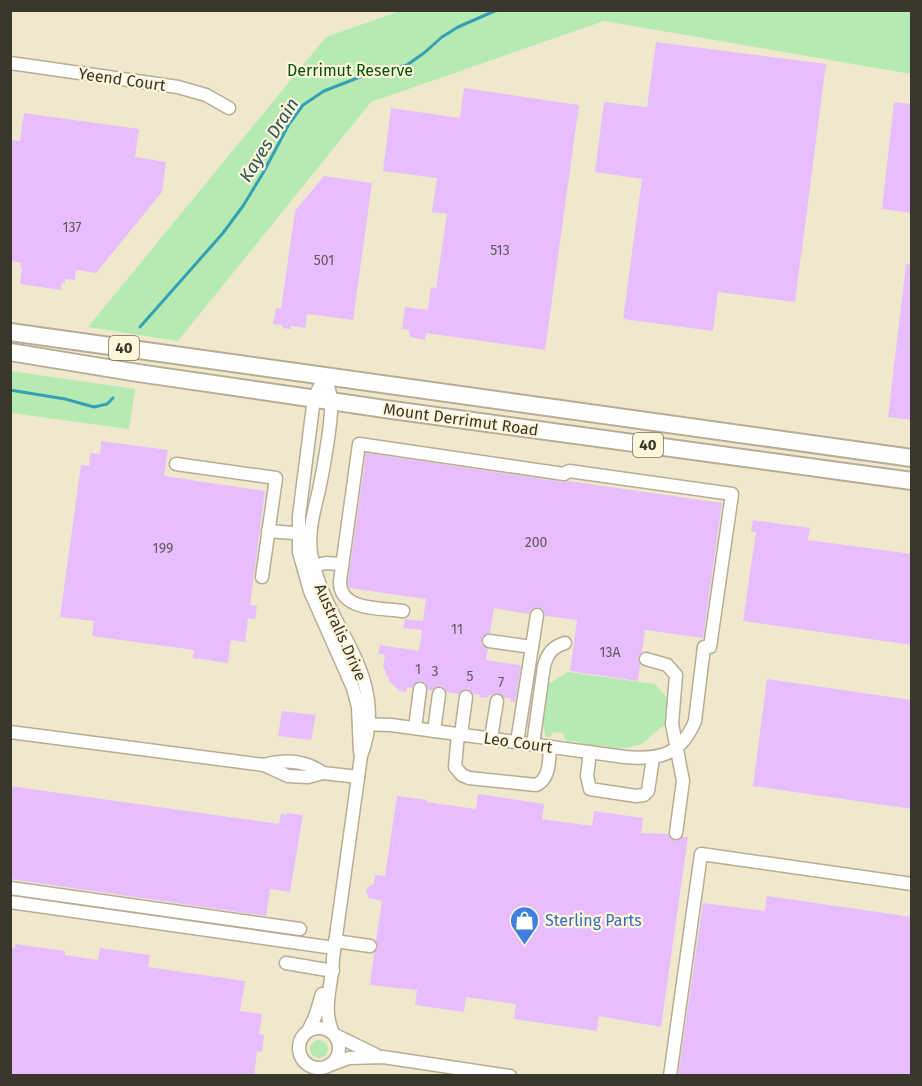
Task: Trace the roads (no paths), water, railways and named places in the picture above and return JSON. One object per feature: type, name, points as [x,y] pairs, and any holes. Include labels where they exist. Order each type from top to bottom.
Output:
[{"type":"main road","name":"Mount Derrimut Road","points":[[10,332],[912,458]]},
{"type":"main road","name":"Mount Derrimut Road","points":[[10,352],[138,373],[912,481]]},
{"type":"street","name":"Yeend Court","points":[[10,63],[178,87],[206,96],[229,108]]},
{"type":"street","name":"Australis Drive","points":[[325,376],[314,398],[302,489],[304,534],[308,567],[322,620],[353,688],[364,724],[327,1006],[328,1019],[334,1034]]},
{"type":"street","points":[[325,376],[331,400]]},
{"type":"street","name":"Australis Drive","points":[[304,534],[313,512],[321,480],[331,400]]},
{"type":"street","points":[[403,611],[355,604],[345,599],[339,586],[359,444],[564,474],[569,471],[732,494],[710,647],[704,646],[695,721],[690,732],[676,749]]},
{"type":"street","points":[[176,464],[276,478],[261,577]]},
{"type":"street","points":[[268,531],[304,534]]},
{"type":"street","points":[[308,567],[326,563],[342,564]]},
{"type":"street","points":[[517,742],[537,615]]},
{"type":"street","points":[[489,641],[532,647]]},
{"type":"street","points":[[533,744],[544,666],[553,648],[565,644]]},
{"type":"street","points":[[646,659],[667,665],[676,675],[672,724],[683,781],[676,832]]},
{"type":"street","points":[[415,728],[420,689]]},
{"type":"street","points":[[434,731],[439,694]]},
{"type":"street","points":[[466,697],[456,767],[462,775],[529,786],[542,783],[546,777],[550,747]]},
{"type":"street","points":[[491,738],[497,701]]},
{"type":"street","name":"Leo Court","points":[[364,724],[415,728],[625,758],[661,757],[676,749]]},
{"type":"street","points":[[10,732],[264,765],[288,776],[308,777],[323,773],[358,777]]},
{"type":"street","points":[[590,752],[587,776],[590,789],[636,796],[645,795],[648,791],[653,758]]},
{"type":"street","points":[[670,1076],[701,854],[912,884]]},
{"type":"street","points":[[10,888],[300,929]]},
{"type":"street","points":[[10,902],[332,958]]},
{"type":"street","points":[[286,963],[332,958],[370,946]]},
{"type":"street","name":"Australis Drive","points":[[308,1031],[319,1005],[332,958]]},
{"type":"street","points":[[383,1057],[323,1028],[308,1031],[300,1041],[299,1047],[299,1053],[308,1070],[330,1068],[349,1058],[383,1057],[510,1076]]},
{"type":"street","points":[[330,1068],[338,1056],[340,1047],[334,1034]]},
{"type":"waterway","name":"Kayes Drain","points":[[140,327],[223,233],[243,206],[289,124],[303,105],[324,91],[365,75],[407,65],[458,27],[497,10]]},
{"type":"waterway","name":"Kayes Drain","points":[[10,390],[65,399],[94,407],[107,404],[113,398]]},
{"type":"place","name":"Sterling Parts","points":[[524,946]]},
{"type":"park label","name":"Derrimut Reserve","points":[[350,70]]}]
